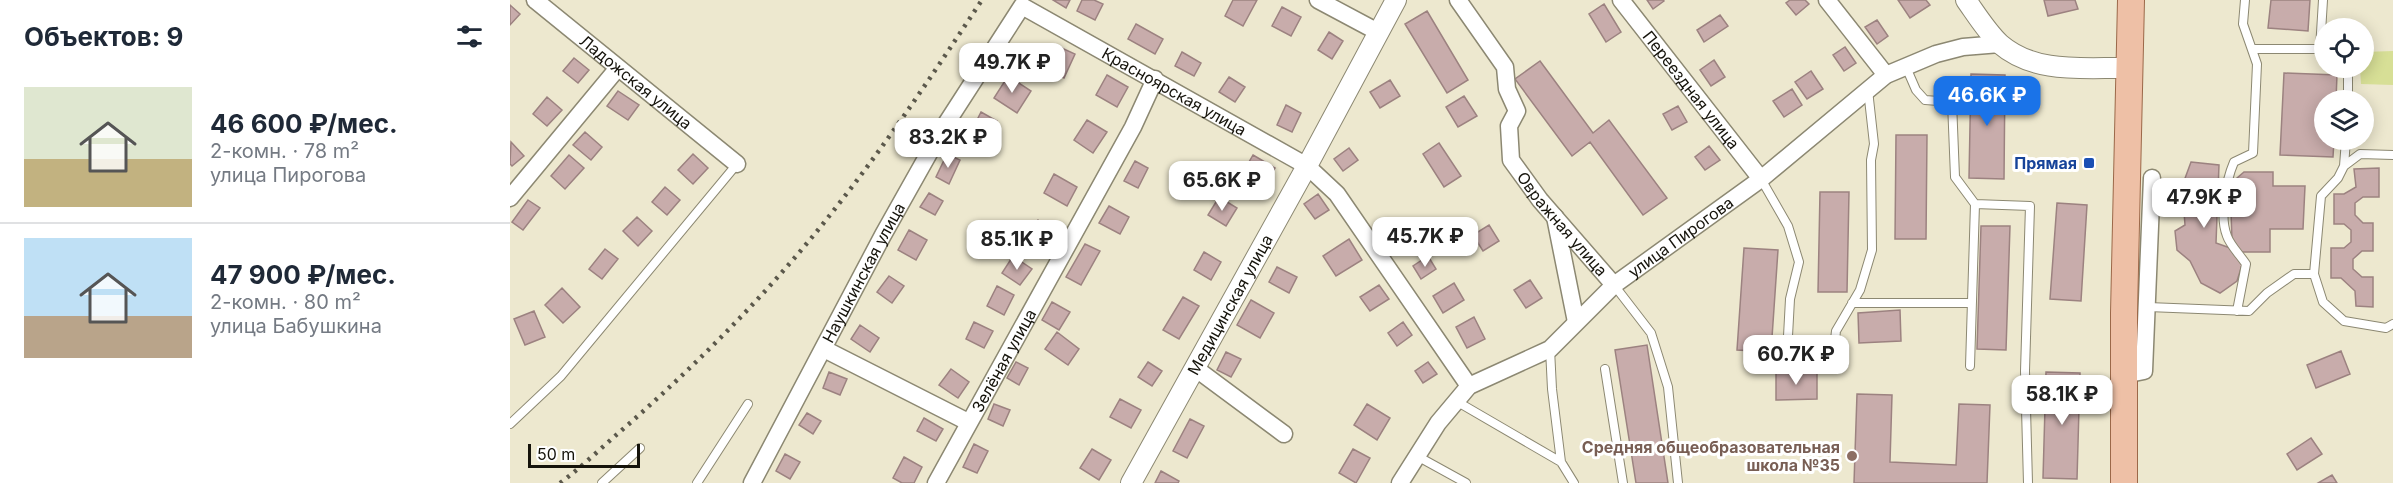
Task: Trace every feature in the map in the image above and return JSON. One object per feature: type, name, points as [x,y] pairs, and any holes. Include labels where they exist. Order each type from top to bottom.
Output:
[{"type":"main road","points":[[2124,483],[2131,0]]},
{"type":"street","name":"Ладожская улица","points":[[536,0],[617,69],[737,164]]},
{"type":"street","points":[[1318,0],[1378,32]]},
{"type":"street","name":"Медицинская улица","points":[[1131,483],[1307,166],[1396,0]]},
{"type":"street","name":"Овражная улица","points":[[1458,0],[1505,67],[1507,89],[1517,111],[1509,126],[1511,160],[1555,217],[1614,285]]},
{"type":"street","name":"Переездная улица","points":[[1621,0],[1761,179]]},
{"type":"street","points":[[1827,0],[1886,75]]},
{"type":"street","points":[[1966,0],[2000,44],[2031,63],[2065,69],[2130,68]]},
{"type":"street","name":"Красноярская улица","points":[[1022,6],[1307,166],[1337,194],[1468,386]]},
{"type":"street","name":"Наушкинская улица","points":[[752,483],[883,235],[942,130],[1022,6]]},
{"type":"street","name":"улица Пирогова","points":[[1400,483],[1468,386],[1550,349],[1614,285],[1761,179],[1886,75],[1936,54],[1963,47],[2000,44]]},
{"type":"street","points":[[510,198],[617,69]]},
{"type":"street","name":"Зелёная улица","points":[[936,483],[1133,127],[1155,79]]},
{"type":"street","points":[[2124,375],[2144,372],[2152,178]]},
{"type":"street","points":[[1555,217],[1576,322]]},
{"type":"street","points":[[824,349],[968,422]]},
{"type":"street","points":[[1195,368],[1284,434]]},
{"type":"lane","points":[[2238,311],[2246,264],[2226,236],[2225,200],[2227,179],[2234,162],[2253,153],[2257,64],[2243,24],[2245,0]]},
{"type":"lane","points":[[2323,0],[2323,18]]},
{"type":"lane","points":[[2252,49],[2314,51]]},
{"type":"lane","points":[[1906,67],[1916,90],[1925,100],[1952,102],[1955,177],[1975,204],[1970,366]]},
{"type":"lane","points":[[1761,179],[1788,226],[1799,262],[1790,299],[1788,336],[1797,351],[1814,362],[1844,363],[1834,348],[1836,331],[1860,290],[1872,250],[1871,160],[1874,144],[1868,89]]},
{"type":"lane","points":[[2345,150],[2344,165],[2338,178],[2321,196],[2314,274],[2323,302],[2344,321],[2386,328],[2393,324]]},
{"type":"lane","points":[[2344,165],[2360,154],[2393,155]]},
{"type":"lane","points":[[510,424],[561,376],[737,164]]},
{"type":"lane","points":[[1975,204],[2030,206],[2025,371],[2028,483]]},
{"type":"lane","points":[[2148,307],[2249,312],[2266,293],[2294,274],[2314,274]]},
{"type":"lane","points":[[1614,285],[1651,333],[1668,387],[1678,483]]},
{"type":"lane","points":[[1852,303],[1971,303]]},
{"type":"lane","points":[[1550,349],[1552,389],[1562,462],[1575,483]]},
{"type":"lane","points":[[1605,369],[1623,483]]},
{"type":"lane","points":[[1456,401],[1562,462]]},
{"type":"lane","points":[[697,483],[748,404]]},
{"type":"lane","points":[[602,483],[640,448]]},
{"type":"lane","points":[[1417,456],[1466,483]]},
{"type":"green space","points":[[2393,51],[2393,85],[2361,84],[2361,78],[2374,78],[2374,52]]},
{"type":"building","points":[[1053,0],[1070,0],[1066,8]]},
{"type":"building","points":[[1082,0],[1094,0],[1103,4],[1095,20],[1077,11]]},
{"type":"building","points":[[1233,0],[1257,0],[1243,26],[1225,16]]},
{"type":"building","points":[[1647,0],[1663,0],[1664,1],[1653,9]]},
{"type":"building","points":[[1790,0],[1805,0],[1809,4],[1796,15],[1786,3]]},
{"type":"building","points":[[1898,0],[1926,0],[1930,5],[1910,18]]},
{"type":"building","points":[[2044,0],[2075,0],[2078,9],[2048,16]]},
{"type":"building","points":[[2271,0],[2310,0],[2308,31],[2268,28]]},
{"type":"building","points":[[1604,4],[1621,32],[1606,42],[1589,14]]},
{"type":"building","points":[[510,5],[520,14],[510,25]]},
{"type":"building","points":[[1282,7],[1301,17],[1291,36],[1272,26]]},
{"type":"building","points":[[1427,11],[1468,80],[1447,93],[1405,24]]},
{"type":"building","points":[[1720,15],[1728,26],[1704,42],[1697,30]]},
{"type":"building","points":[[1877,20],[1888,36],[1877,44],[1865,27]]},
{"type":"building","points":[[1136,24],[1163,39],[1155,54],[1128,39]]},
{"type":"building","points":[[1329,32],[1343,41],[1332,59],[1318,50]]},
{"type":"building","points":[[1053,44],[1075,54],[1064,78],[1041,67]]},
{"type":"building","points":[[1845,47],[1856,63],[1844,71],[1833,55]]},
{"type":"building","points":[[1182,52],[1201,63],[1194,76],[1175,66]]},
{"type":"building","points":[[574,58],[589,70],[578,83],[563,71]]},
{"type":"building","points":[[1714,60],[1725,77],[1711,86],[1700,70]]},
{"type":"building","points":[[1540,61],[1593,133],[1609,120],[1667,198],[1643,215],[1590,142],[1572,156],[1515,79]]},
{"type":"building","points":[[1811,71],[1823,89],[1807,99],[1795,82]]},
{"type":"building","points":[[2284,73],[2314,74],[2314,78],[2337,78],[2336,90],[2314,90],[2314,150],[2333,150],[2333,157],[2280,155]]},
{"type":"building","points":[[1971,74],[2005,75],[2004,179],[1969,178]]},
{"type":"building","points":[[1107,75],[1128,87],[1117,107],[1096,95]]},
{"type":"building","points":[[1008,76],[1031,91],[1017,113],[994,98]]},
{"type":"building","points":[[1229,77],[1245,87],[1235,102],[1219,92]]},
{"type":"building","points":[[1390,80],[1400,96],[1380,108],[1370,92]]},
{"type":"building","points":[[1792,89],[1802,105],[1784,117],[1773,101]]},
{"type":"building","points":[[618,91],[639,105],[628,120],[607,106]]},
{"type":"building","points":[[1464,96],[1477,116],[1458,127],[1446,107]]},
{"type":"building","points":[[547,97],[562,110],[547,126],[533,114]]},
{"type":"building","points":[[1286,105],[1301,113],[1292,132],[1277,125]]},
{"type":"building","points":[[1678,106],[1687,122],[1672,130],[1663,114]]},
{"type":"building","points":[[981,112],[997,121],[987,143],[970,134]]},
{"type":"building","points":[[1087,120],[1107,132],[1093,153],[1074,140]]},
{"type":"building","points":[[585,132],[602,147],[591,160],[573,145]]},
{"type":"building","points":[[1896,135],[1927,135],[1926,239],[1895,239]]},
{"type":"building","points":[[511,142],[524,156],[512,166],[510,164]]},
{"type":"building","points":[[1439,143],[1461,176],[1444,187],[1423,154]]},
{"type":"building","points":[[1709,146],[1720,160],[1705,170],[1695,157]]},
{"type":"building","points":[[1349,148],[1358,160],[1343,171],[1334,159]]},
{"type":"building","points":[[693,154],[708,168],[693,184],[678,170]]},
{"type":"building","points":[[947,154],[960,160],[949,184],[936,177]]},
{"type":"building","points":[[569,155],[584,168],[565,189],[551,176]]},
{"type":"building","points":[[1253,155],[1275,168],[1259,195],[1237,183]]},
{"type":"building","points":[[1135,161],[1148,168],[1138,188],[1124,181]]},
{"type":"building","points":[[2191,162],[2219,165],[2216,243],[2230,248],[2242,265],[2237,281],[2220,293],[2201,283],[2190,261],[2177,250],[2175,231],[2185,225],[2184,212],[2175,206],[2175,188],[2184,181]]},
{"type":"building","points":[[2379,168],[2379,197],[2363,197],[2355,203],[2355,215],[2363,223],[2373,223],[2373,251],[2362,251],[2353,259],[2353,269],[2362,277],[2373,277],[2373,307],[2356,306],[2355,291],[2341,278],[2331,278],[2331,248],[2344,248],[2351,242],[2351,230],[2344,224],[2334,224],[2334,194],[2344,194],[2356,187],[2354,169]]},
{"type":"building","points":[[2244,172],[2273,172],[2273,186],[2305,186],[2303,229],[2270,229],[2270,252],[2242,252],[2232,240],[2230,184]]},
{"type":"building","points":[[1054,174],[1077,187],[1067,206],[1044,193]]},
{"type":"building","points":[[665,187],[680,200],[667,215],[652,202]]},
{"type":"building","points":[[1820,192],[1849,192],[1847,292],[1818,292]]},
{"type":"building","points":[[929,193],[943,201],[935,215],[920,207]]},
{"type":"building","points":[[1318,194],[1329,210],[1315,219],[1304,204]]},
{"type":"building","points":[[1219,197],[1237,208],[1226,226],[1208,215]]},
{"type":"building","points":[[528,200],[540,208],[523,230],[512,222]]},
{"type":"building","points":[[2057,203],[2087,205],[2081,301],[2050,299]]},
{"type":"building","points":[[1109,206],[1129,217],[1120,234],[1099,223]]},
{"type":"building","points":[[637,217],[652,231],[638,246],[623,231]]},
{"type":"building","points":[[1401,219],[1409,239],[1395,244],[1387,225]]},
{"type":"building","points":[[1038,220],[1053,230],[1041,246],[1027,236]]},
{"type":"building","points":[[1489,225],[1499,241],[1483,251],[1473,235]]},
{"type":"building","points":[[1981,226],[2010,226],[2006,350],[1977,349]]},
{"type":"building","points":[[909,230],[927,240],[916,260],[898,250]]},
{"type":"building","points":[[1349,239],[1362,260],[1336,276],[1323,256]]},
{"type":"building","points":[[1085,244],[1100,251],[1081,285],[1066,277]]},
{"type":"building","points":[[1744,248],[1778,250],[1771,352],[1737,350]]},
{"type":"building","points":[[605,249],[618,259],[602,279],[589,269]]},
{"type":"building","points":[[1204,252],[1221,262],[1211,280],[1194,270]]},
{"type":"building","points":[[1013,256],[1032,269],[1020,285],[1002,273]]},
{"type":"building","points":[[1428,256],[1436,269],[1421,279],[1413,266]]},
{"type":"building","points":[[1277,267],[1297,277],[1289,293],[1269,282]]},
{"type":"building","points":[[889,276],[904,286],[892,303],[877,292]]},
{"type":"building","points":[[1530,280],[1542,298],[1526,308],[1514,290]]},
{"type":"building","points":[[1454,283],[1464,300],[1443,313],[1433,296]]},
{"type":"building","points":[[1379,285],[1389,299],[1370,311],[1360,297]]},
{"type":"building","points":[[997,286],[1014,295],[1004,315],[987,306]]},
{"type":"building","points":[[562,288],[580,307],[563,323],[545,305]]},
{"type":"building","points":[[1183,297],[1199,306],[1179,339],[1163,330]]},
{"type":"building","points":[[1251,300],[1274,313],[1260,338],[1237,325]]},
{"type":"building","points":[[1052,302],[1070,312],[1059,330],[1042,320]]},
{"type":"building","points":[[1900,310],[1901,341],[1859,343],[1858,313]]},
{"type":"building","points":[[534,311],[545,337],[525,345],[514,319]]},
{"type":"building","points":[[1474,317],[1485,339],[1467,348],[1456,327]]},
{"type":"building","points":[[974,322],[993,331],[984,348],[966,339]]},
{"type":"building","points":[[1403,322],[1412,335],[1397,346],[1388,333]]},
{"type":"building","points":[[860,325],[879,338],[870,352],[851,339]]},
{"type":"building","points":[[1057,332],[1079,349],[1068,365],[1045,349]]},
{"type":"building","points":[[1647,345],[1668,483],[1636,483],[1615,350]]},
{"type":"building","points":[[2341,351],[2350,374],[2316,388],[2307,365]]},
{"type":"building","points":[[1226,352],[1241,359],[1231,377],[1217,370]]},
{"type":"building","points":[[1016,362],[1028,368],[1019,385],[1007,378]]},
{"type":"building","points":[[1148,362],[1162,371],[1152,386],[1138,377]]},
{"type":"building","points":[[1428,362],[1437,374],[1423,383],[1415,371]]},
{"type":"building","points":[[951,369],[969,382],[958,398],[939,385]]},
{"type":"building","points":[[829,372],[847,379],[840,395],[823,388]]},
{"type":"building","points":[[1776,372],[1817,372],[1817,399],[1776,400]]},
{"type":"building","points":[[2046,372],[2080,373],[2077,479],[2043,478]]},
{"type":"building","points":[[1857,394],[1892,395],[1890,462],[1956,465],[1959,404],[1990,405],[1987,483],[1854,483]]},
{"type":"building","points":[[1120,399],[1141,410],[1131,428],[1110,417]]},
{"type":"building","points":[[994,404],[1010,410],[1003,426],[988,419]]},
{"type":"building","points":[[1367,404],[1390,418],[1377,440],[1354,425]]},
{"type":"building","points":[[807,413],[821,421],[813,434],[799,425]]},
{"type":"building","points":[[924,418],[943,429],[936,441],[917,431]]},
{"type":"building","points":[[1190,419],[1204,426],[1187,458],[1173,451]]},
{"type":"building","points":[[2311,438],[2322,454],[2297,470],[2287,454]]},
{"type":"building","points":[[974,444],[988,451],[977,473],[963,467]]},
{"type":"building","points":[[1092,449],[1111,460],[1099,480],[1080,468]]},
{"type":"building","points":[[1353,449],[1370,458],[1356,483],[1339,473]]},
{"type":"building","points":[[785,454],[800,462],[790,479],[776,471]]},
{"type":"building","points":[[904,457],[922,467],[914,483],[902,483],[893,478]]},
{"type":"building","points":[[1161,471],[1179,481],[1178,483],[1155,483]]},
{"type":"building","points":[[2332,475],[2337,483],[2318,483]]},
{"type":"railway","points":[[560,483],[592,457],[710,349],[791,262],[878,152],[982,0]]},
{"type":"place","name":"Прямая","points":[[2089,163]]},
{"type":"place","name":"Средняя общеобразовательная школа №35","points":[[1852,456]]}]
